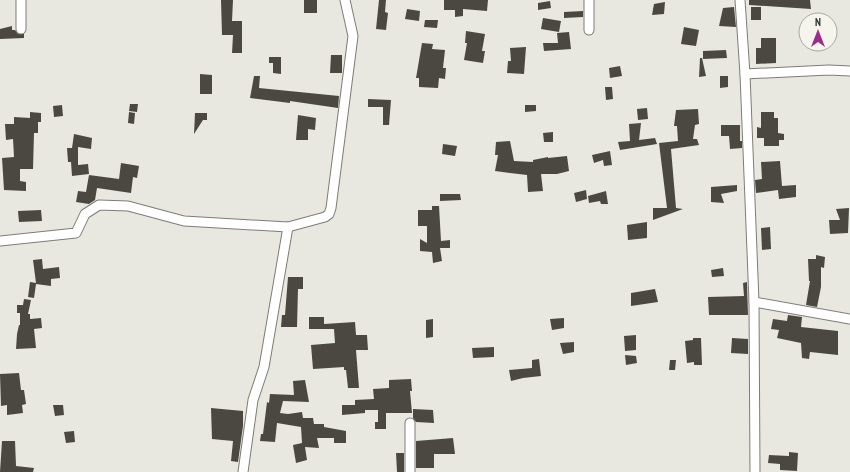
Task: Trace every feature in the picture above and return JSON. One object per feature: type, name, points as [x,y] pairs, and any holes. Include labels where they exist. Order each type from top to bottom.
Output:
[{"type":"street","points":[[21,28],[22,0]]},
{"type":"street","points":[[0,241],[76,233],[85,214],[99,205],[128,206],[184,221],[288,227],[325,217],[330,214],[353,36],[345,0]]},
{"type":"street","points":[[589,0],[589,30]]},
{"type":"street","points":[[740,0],[745,74],[754,302],[755,472]]},
{"type":"street","points":[[745,74],[829,70],[850,71]]},
{"type":"street","points":[[243,472],[253,400],[264,367],[288,227]]},
{"type":"street","points":[[754,302],[850,319]]},
{"type":"street","points":[[410,423],[410,472]]},
{"type":"building","points":[[221,0],[233,0],[232,21],[242,21],[242,53],[232,53],[233,35],[222,35]]},
{"type":"building","points":[[304,0],[317,0],[317,13],[304,13]]},
{"type":"building","points":[[379,0],[386,0],[385,12],[388,13],[386,30],[376,29]]},
{"type":"building","points":[[444,0],[488,0],[487,11],[463,9],[463,16],[455,17],[455,10],[444,10]]},
{"type":"building","points":[[749,0],[810,0],[811,9],[749,5]]},
{"type":"building","points":[[550,1],[551,8],[538,10],[538,3]]},
{"type":"building","points":[[665,2],[664,14],[652,15],[654,4]]},
{"type":"building","points":[[734,7],[736,27],[719,26],[723,8]]},
{"type":"building","points":[[751,7],[761,7],[761,20],[751,20]]},
{"type":"building","points":[[407,9],[420,11],[419,21],[405,19]]},
{"type":"building","points":[[583,11],[583,17],[564,18],[564,12]]},
{"type":"building","points":[[543,18],[561,21],[559,32],[541,29]]},
{"type":"building","points":[[425,20],[438,20],[437,28],[424,27]]},
{"type":"building","points":[[12,26],[12,30],[15,30],[18,34],[24,34],[24,38],[0,39],[0,29]]},
{"type":"building","points":[[684,27],[699,30],[696,46],[681,44]]},
{"type":"building","points":[[466,31],[485,34],[482,51],[485,51],[483,63],[464,60],[467,43],[465,43]]},
{"type":"building","points":[[569,32],[571,49],[544,51],[543,43],[558,43],[557,33]]},
{"type":"building","points":[[761,38],[776,38],[776,63],[756,64],[756,48],[761,48]]},
{"type":"building","points":[[422,43],[433,44],[432,49],[445,50],[443,68],[446,68],[445,79],[439,78],[438,88],[419,87],[419,78],[416,78]]},
{"type":"building","points":[[526,47],[524,74],[507,73],[508,61],[511,61],[510,48]]},
{"type":"building","points":[[726,50],[727,58],[703,59],[703,51]]},
{"type":"building","points":[[331,55],[342,55],[342,73],[330,73]]},
{"type":"building","points":[[269,57],[281,57],[281,74],[273,73],[273,63],[269,63]]},
{"type":"building","points":[[700,58],[702,58],[706,76],[699,77]]},
{"type":"building","points":[[620,66],[622,76],[610,78],[609,68]]},
{"type":"building","points":[[200,74],[212,75],[212,94],[200,94]]},
{"type":"building","points":[[254,76],[260,76],[259,88],[339,96],[338,108],[290,101],[290,103],[250,98]]},
{"type":"building","points":[[720,76],[728,76],[728,87],[720,88]]},
{"type":"building","points":[[605,87],[612,87],[613,99],[606,100]]},
{"type":"building","points":[[368,99],[391,100],[389,125],[383,125],[383,107],[368,107]]},
{"type":"building","points":[[130,104],[138,104],[137,112],[129,111]]},
{"type":"building","points":[[62,105],[63,116],[54,117],[53,106]]},
{"type":"building","points":[[525,105],[536,105],[536,111],[525,112]]},
{"type":"building","points":[[647,108],[648,119],[638,120],[637,109]]},
{"type":"building","points":[[698,109],[699,124],[695,125],[693,139],[697,139],[699,145],[671,149],[676,208],[683,209],[653,220],[653,208],[667,208],[659,143],[678,141],[677,126],[674,126],[676,110]]},
{"type":"building","points":[[30,112],[41,113],[41,122],[38,122],[38,133],[34,133],[33,169],[20,169],[20,181],[26,182],[26,191],[4,190],[2,158],[14,157],[13,139],[6,140],[5,124],[14,124],[14,117],[30,118]]},
{"type":"building","points":[[129,112],[135,113],[134,124],[128,123]]},
{"type":"building","points":[[761,112],[774,112],[774,118],[778,118],[778,133],[784,134],[784,140],[779,140],[779,146],[764,146],[764,138],[757,138],[757,127],[761,128]]},
{"type":"building","points":[[195,113],[207,113],[207,120],[203,120],[194,134]]},
{"type":"building","points":[[298,115],[316,118],[315,130],[308,129],[308,140],[296,140]]},
{"type":"building","points":[[641,123],[639,140],[655,138],[657,144],[620,150],[618,142],[630,141],[629,124]]},
{"type":"building","points":[[721,125],[740,125],[740,141],[742,141],[742,148],[730,149],[729,136],[721,136]]},
{"type":"building","points":[[553,132],[553,142],[544,142],[543,133]]},
{"type":"building","points":[[74,134],[92,138],[91,149],[78,147],[78,165],[88,164],[89,174],[72,176],[71,162],[68,162],[67,148],[72,148]]},
{"type":"building","points":[[510,141],[514,161],[533,162],[533,160],[548,157],[567,156],[569,171],[557,174],[541,174],[543,191],[528,192],[527,175],[495,171],[498,155],[495,155],[496,142]]},
{"type":"building","points":[[443,144],[457,146],[455,156],[442,154]]},
{"type":"building","points":[[610,151],[612,165],[604,166],[603,160],[594,163],[592,155]]},
{"type":"building","points":[[780,161],[782,186],[796,185],[796,197],[779,199],[778,190],[756,193],[755,180],[762,179],[761,162]]},
{"type":"building","points":[[121,163],[139,166],[137,178],[133,177],[131,193],[97,188],[95,200],[89,204],[76,202],[78,191],[86,192],[89,175],[119,179]]},
{"type":"building","points":[[737,185],[737,191],[721,194],[724,203],[711,202],[711,187]]},
{"type":"building","points":[[586,190],[587,199],[576,202],[574,193]]},
{"type":"building","points":[[606,191],[608,204],[601,204],[600,201],[589,203],[588,196]]},
{"type":"building","points":[[440,194],[460,194],[461,200],[440,201]]},
{"type":"building","points":[[432,206],[439,206],[441,241],[450,240],[450,248],[440,248],[442,261],[433,263],[432,252],[420,251],[420,239],[427,243],[427,226],[418,226],[418,210],[432,210]]},
{"type":"building","points":[[849,208],[848,233],[830,234],[829,220],[840,220],[836,209]]},
{"type":"building","points":[[41,210],[42,221],[19,222],[18,211]]},
{"type":"building","points":[[647,222],[647,238],[628,240],[627,225]]},
{"type":"building","points":[[770,227],[771,249],[762,250],[761,228]]},
{"type":"building","points":[[816,255],[825,257],[824,268],[821,267],[821,287],[817,307],[806,305],[810,281],[808,259],[816,259]]},
{"type":"building","points":[[42,259],[43,269],[59,267],[60,278],[51,279],[51,286],[36,284],[34,298],[28,297],[30,282],[36,283],[33,260]]},
{"type":"building","points":[[723,268],[724,276],[712,277],[711,270]]},
{"type":"building","points":[[288,277],[303,277],[303,289],[298,289],[297,327],[281,327],[282,315],[285,315]]},
{"type":"building","points":[[747,282],[748,315],[709,315],[708,297],[744,296],[743,283]]},
{"type":"building","points":[[655,289],[658,302],[631,306],[631,293]]},
{"type":"building","points":[[24,299],[31,300],[28,314],[30,314],[30,319],[41,318],[42,328],[34,329],[36,348],[16,349],[17,334],[20,325],[20,313],[17,313],[17,305],[23,305]]},
{"type":"building","points":[[788,315],[802,317],[801,327],[838,331],[838,355],[810,352],[809,359],[802,358],[801,343],[777,338],[779,330],[771,329],[773,319],[787,321]]},
{"type":"building","points":[[309,317],[324,317],[324,324],[355,322],[356,335],[367,335],[368,350],[356,350],[359,388],[348,388],[346,370],[344,370],[344,367],[313,369],[311,345],[335,343],[334,329],[309,329]]},
{"type":"building","points":[[564,318],[564,328],[552,330],[550,319]]},
{"type":"building","points":[[433,319],[433,337],[426,338],[426,320]]},
{"type":"building","points":[[636,335],[636,350],[625,351],[624,336]]},
{"type":"building","points":[[693,338],[701,338],[702,365],[694,365],[694,362],[687,363],[685,341],[693,340]]},
{"type":"building","points":[[732,338],[748,339],[748,354],[731,353]]},
{"type":"building","points":[[574,342],[574,352],[563,354],[560,343]]},
{"type":"building","points":[[494,347],[494,357],[473,358],[472,348]]},
{"type":"building","points":[[625,355],[636,356],[637,363],[626,365]]},
{"type":"building","points":[[539,359],[541,376],[511,381],[509,370],[532,368],[532,360]]},
{"type":"building","points":[[670,360],[676,360],[675,370],[669,370]]},
{"type":"building","points":[[19,373],[21,390],[24,390],[26,404],[22,405],[23,413],[7,415],[7,405],[1,406],[0,374]]},
{"type":"building","points":[[411,379],[412,391],[410,391],[412,413],[386,413],[386,429],[375,429],[375,422],[378,422],[378,410],[365,410],[365,413],[342,415],[342,405],[355,405],[355,400],[374,399],[373,389],[389,388],[389,380]]},
{"type":"building","points":[[305,380],[309,402],[283,401],[280,413],[288,414],[302,412],[303,418],[313,418],[314,424],[324,424],[324,427],[346,431],[346,443],[334,443],[334,438],[317,438],[319,448],[305,447],[307,460],[296,463],[293,445],[302,443],[301,427],[277,423],[275,442],[260,441],[261,434],[263,434],[267,402],[269,403],[270,394],[294,395],[293,381]]},
{"type":"building","points":[[53,405],[63,405],[64,415],[55,416]]},
{"type":"building","points":[[211,408],[243,411],[243,426],[238,462],[231,461],[233,441],[212,439]]},
{"type":"building","points":[[413,409],[433,410],[434,423],[416,422],[413,418]]},
{"type":"building","points":[[74,431],[75,442],[66,443],[64,432]]},
{"type":"building","points":[[453,438],[455,454],[434,454],[434,468],[416,468],[416,441]]},
{"type":"building","points":[[2,441],[15,441],[16,466],[34,468],[33,472],[0,472]]},
{"type":"building","points":[[789,452],[798,453],[797,471],[780,470],[780,464],[768,463],[769,455],[789,456]]},
{"type":"building","points":[[396,453],[404,453],[404,472],[397,472]]}]
